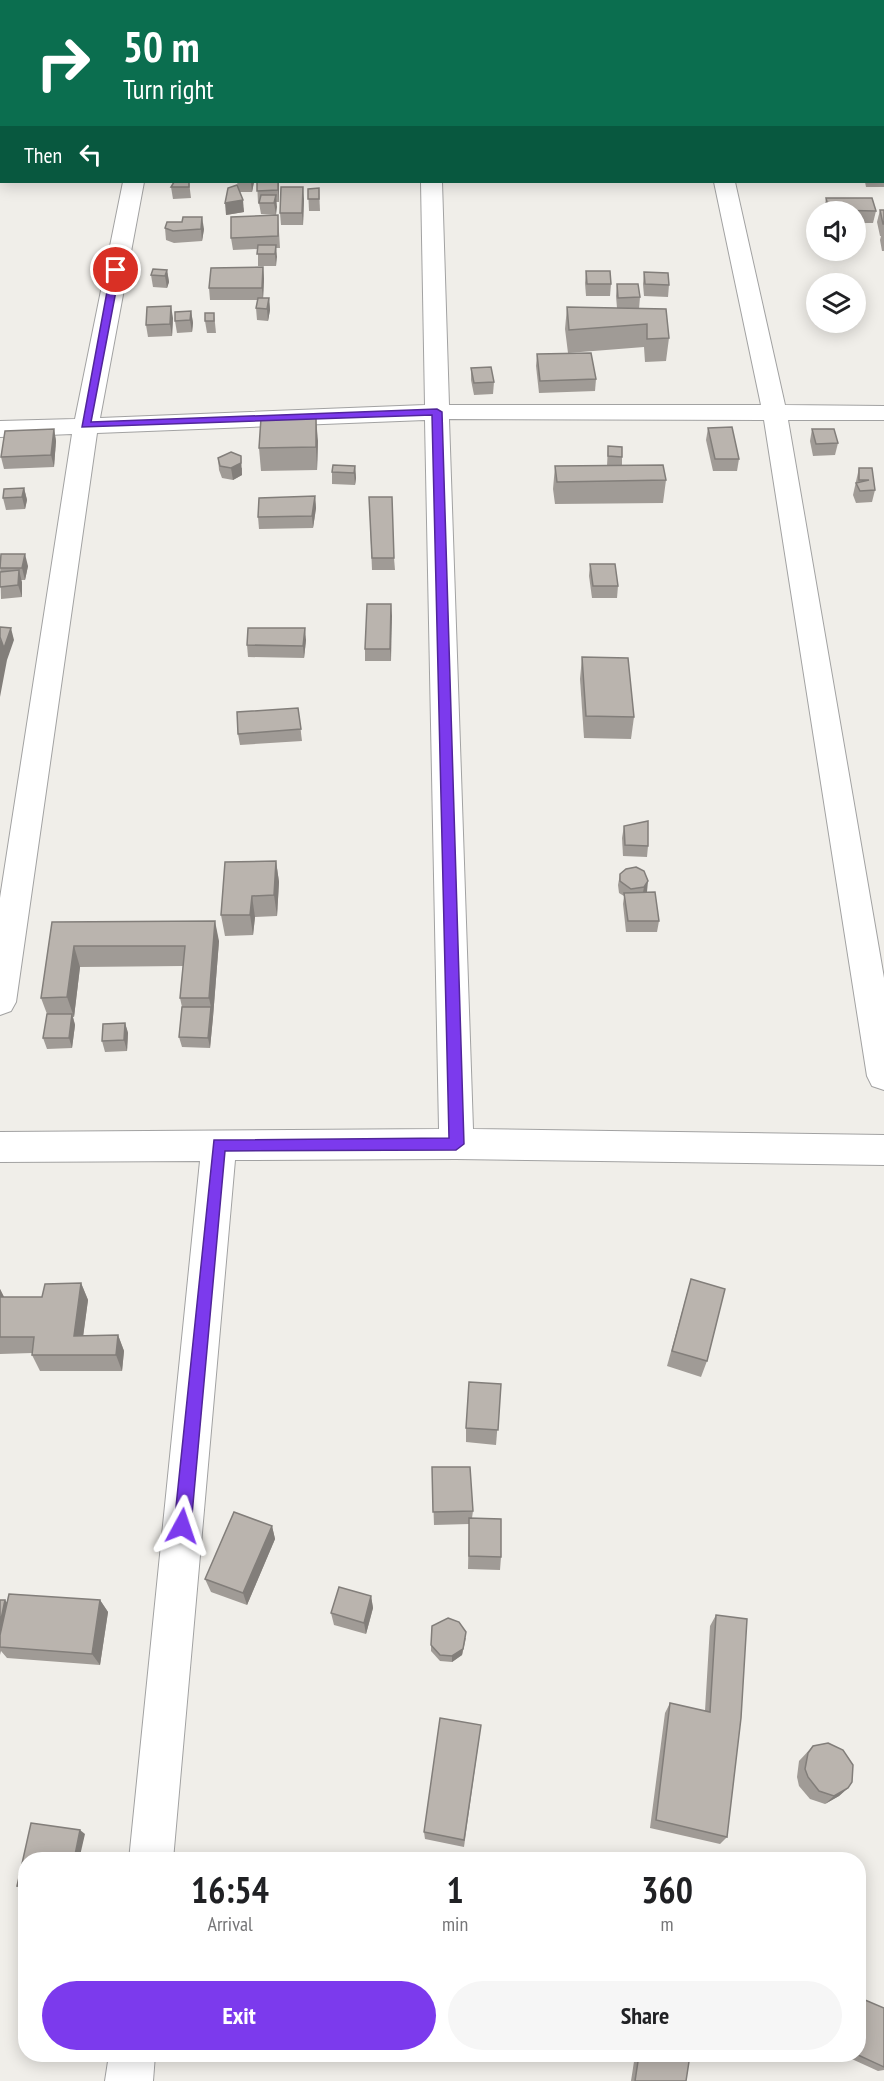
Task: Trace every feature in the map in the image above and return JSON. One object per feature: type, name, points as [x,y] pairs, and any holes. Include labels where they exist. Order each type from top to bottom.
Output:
[{"type":"street","points":[[0,1002],[86,425],[133,183]]},
{"type":"street","points":[[431,183],[456,1144]]},
{"type":"street","points":[[725,183],[775,414],[884,1076]]},
{"type":"street","points":[[0,429],[437,412],[884,413]]},
{"type":"street","points":[[0,1147],[456,1144],[884,1150]]},
{"type":"street","points":[[152,1852],[219,1145]]},
{"type":"street","points":[[129,2081],[131,2062]]},
{"type":"building","points":[[173,183],[189,183],[189,187],[171,187]]},
{"type":"building","points":[[257,183],[278,183],[278,190],[257,191]]},
{"type":"building","points":[[237,185],[243,200],[225,203],[228,188]]},
{"type":"building","points":[[281,187],[303,187],[302,213],[280,213]]},
{"type":"building","points":[[319,188],[319,199],[308,199],[308,189]]},
{"type":"building","points":[[261,195],[276,195],[274,203],[259,203]]},
{"type":"building","points":[[826,198],[872,198],[876,211],[866,211],[866,201],[827,201]]},
{"type":"building","points":[[880,210],[884,210],[884,224],[883,224]]},
{"type":"building","points":[[278,215],[278,236],[231,238],[231,217]]},
{"type":"building","points":[[183,217],[202,217],[201,229],[173,231],[165,228],[167,222],[182,222]]},
{"type":"building","points":[[258,245],[276,245],[275,254],[257,254]]},
{"type":"building","points":[[263,267],[262,288],[209,288],[211,268]]},
{"type":"building","points":[[153,269],[167,270],[165,276],[151,275]]},
{"type":"building","points":[[586,271],[610,271],[611,284],[587,284]]},
{"type":"building","points":[[644,272],[668,273],[669,285],[645,284]]},
{"type":"building","points":[[617,284],[638,284],[640,297],[618,298]]},
{"type":"building","points":[[258,298],[269,298],[267,309],[256,308]]},
{"type":"building","points":[[171,306],[170,324],[146,325],[147,307]]},
{"type":"building","points":[[567,307],[666,309],[669,338],[647,339],[647,324],[569,330]]},
{"type":"building","points":[[191,311],[190,320],[175,321],[175,312]]},
{"type":"building","points":[[205,313],[214,313],[214,321],[205,321]]},
{"type":"building","points":[[591,353],[596,379],[540,381],[537,354]]},
{"type":"building","points":[[491,367],[494,382],[474,383],[471,368]]},
{"type":"building","points":[[261,418],[316,418],[316,447],[259,448]]},
{"type":"building","points":[[732,427],[739,459],[715,459],[708,428]]},
{"type":"building","points":[[54,429],[51,455],[1,457],[5,431]]},
{"type":"building","points":[[812,429],[834,429],[838,443],[816,444]]},
{"type":"building","points":[[608,446],[622,447],[622,457],[608,456]]},
{"type":"building","points":[[231,452],[241,456],[241,463],[231,468],[220,466],[218,458]]},
{"type":"building","points":[[333,465],[355,466],[354,473],[332,472]]},
{"type":"building","points":[[663,465],[666,480],[557,482],[555,466]]},
{"type":"building","points":[[859,468],[872,468],[875,490],[860,491],[856,483],[869,480],[859,480]]},
{"type":"building","points":[[24,488],[22,497],[3,498],[4,489]]},
{"type":"building","points":[[315,496],[312,516],[258,517],[259,498]]},
{"type":"building","points":[[369,497],[392,497],[394,558],[372,558]]},
{"type":"building","points":[[1,554],[25,554],[22,568],[0,568]]},
{"type":"building","points":[[590,564],[615,564],[618,586],[593,586]]},
{"type":"building","points":[[19,570],[18,585],[0,587],[0,572]]},
{"type":"building","points":[[367,604],[391,604],[390,649],[365,649]]},
{"type":"building","points":[[0,627],[11,628],[4,648],[0,637]]},
{"type":"building","points":[[248,628],[305,628],[303,646],[247,645]]},
{"type":"building","points":[[582,657],[628,658],[634,717],[586,716]]},
{"type":"building","points":[[298,708],[301,729],[238,734],[237,712]]},
{"type":"building","points":[[648,821],[648,846],[625,845],[624,826]]},
{"type":"building","points":[[276,861],[274,895],[252,896],[250,915],[221,915],[225,862]]},
{"type":"building","points":[[636,867],[644,871],[648,881],[644,887],[631,889],[620,881],[620,874],[626,869]]},
{"type":"building","points":[[655,892],[659,921],[628,921],[624,893]]},
{"type":"building","points":[[215,921],[209,998],[180,998],[185,946],[74,946],[67,997],[41,998],[52,922]]},
{"type":"building","points":[[182,1007],[211,1007],[208,1038],[179,1037]]},
{"type":"building","points":[[47,1014],[72,1014],[69,1038],[43,1038]]},
{"type":"building","points":[[125,1023],[124,1040],[102,1041],[103,1024]]},
{"type":"building","points":[[691,1279],[725,1289],[707,1361],[672,1351]]},
{"type":"building","points":[[81,1283],[74,1336],[118,1335],[116,1355],[32,1355],[34,1337],[0,1337],[0,1297],[42,1297],[45,1284]]},
{"type":"building","points":[[469,1382],[501,1384],[498,1430],[466,1428]]},
{"type":"building","points":[[432,1467],[470,1467],[473,1511],[433,1512]]},
{"type":"building","points":[[234,1512],[272,1526],[243,1593],[205,1579]]},
{"type":"building","points":[[469,1518],[501,1519],[501,1557],[469,1556]]},
{"type":"building","points":[[339,1587],[371,1596],[364,1623],[331,1613]]},
{"type":"building","points":[[9,1594],[100,1600],[92,1654],[0,1647],[0,1635]]},
{"type":"building","points":[[0,1600],[5,1600],[0,1624]]},
{"type":"building","points":[[716,1615],[747,1619],[741,1718],[727,1837],[656,1820],[670,1703],[710,1712]]},
{"type":"building","points":[[448,1618],[459,1622],[466,1632],[463,1649],[452,1656],[440,1655],[431,1645],[432,1626]]},
{"type":"building","points":[[440,1718],[481,1725],[464,1840],[424,1832]]},
{"type":"building","points":[[828,1743],[843,1750],[853,1765],[852,1782],[848,1788],[834,1796],[819,1791],[805,1769],[808,1753],[813,1746]]},
{"type":"building","points":[[31,1823],[80,1830],[76,1852],[25,1852]]},
{"type":"building","points":[[866,2000],[884,2008],[884,2067],[866,2059]]},
{"type":"building","points":[[638,2062],[689,2062],[686,2081],[635,2081]]},
{"type":"route","points":[[116,270],[86,425],[437,412],[456,1144],[219,1145],[182,1526]]}]
